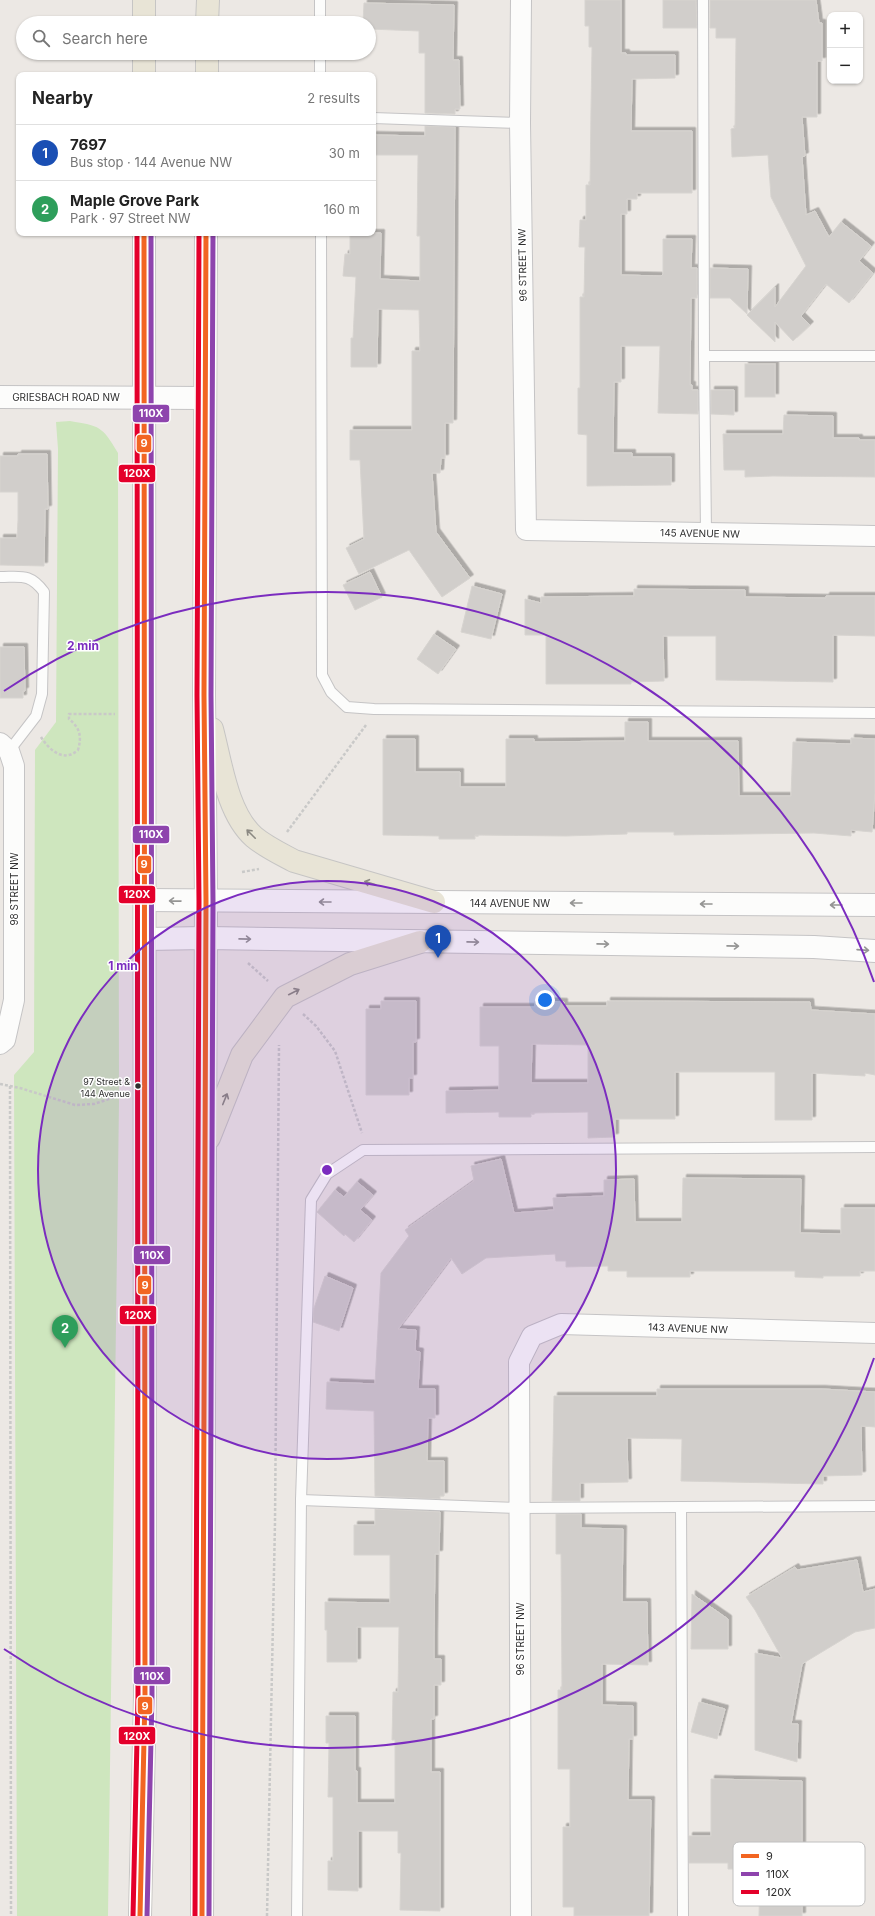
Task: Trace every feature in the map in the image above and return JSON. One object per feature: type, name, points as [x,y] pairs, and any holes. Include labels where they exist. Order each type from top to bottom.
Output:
[{"type":"main road","points":[[207,16],[208,0]]},
{"type":"main road","points":[[144,60],[144,72]]},
{"type":"main road","points":[[207,60],[207,72]]},
{"type":"main road","points":[[140,1916],[145,1696],[144,236]]},
{"type":"main road","points":[[202,1916],[206,938],[204,695],[204,398],[206,236]]},
{"type":"main road","points":[[204,695],[233,807],[242,824],[254,838],[294,861],[434,902]]},
{"type":"main road","points":[[205,1148],[242,1055],[285,997],[350,964],[420,942]]},
{"type":"street","name":"96 STREET NW","points":[[521,0],[520,123],[526,530]]},
{"type":"street","name":"GRIESBACH ROAD NW","points":[[0,397],[204,398]]},
{"type":"street","name":"145 AVENUE NW","points":[[526,530],[875,536]]},
{"type":"street","name":"98 STREET NW","points":[[3,1042],[14,1000],[14,766],[4,747]]},
{"type":"street","name":"144 AVENUE NW","points":[[145,900],[875,905]]},
{"type":"street","points":[[145,939],[206,938],[814,947],[875,951]]},
{"type":"street","name":"143 AVENUE NW","points":[[519,1362],[532,1336],[561,1324],[875,1333]]},
{"type":"street","name":"96 STREET NW","points":[[519,1362],[521,1916]]},
{"type":"lane","points":[[320,0],[320,16]]},
{"type":"lane","points":[[703,0],[706,533]]},
{"type":"lane","points":[[320,60],[320,72]]},
{"type":"lane","points":[[376,118],[520,123]]},
{"type":"lane","points":[[321,236],[322,675],[331,692],[347,707],[374,709],[875,713]]},
{"type":"lane","points":[[704,356],[875,356]]},
{"type":"lane","points":[[0,577],[24,577],[36,581],[44,592],[42,694],[36,716],[31,723],[4,747]]},
{"type":"lane","points":[[297,1916],[301,1500],[312,1200],[327,1174],[363,1150],[875,1147]]},
{"type":"lane","points":[[301,1500],[519,1508],[875,1506]]},
{"type":"lane","points":[[681,1507],[683,1916]]},
{"type":"path","points":[[242,872],[266,868],[290,826],[366,726],[372,722],[374,717],[374,709]]},
{"type":"path","points":[[31,723],[52,751],[67,756],[73,755],[78,750],[80,743],[79,729],[69,719],[69,714],[116,714]]},
{"type":"path","points":[[243,958],[316,1026],[335,1051],[362,1131],[363,1150]]},
{"type":"path","points":[[267,1916],[275,1530],[279,1043]]},
{"type":"path","points":[[0,1084],[75,1105],[94,1104],[115,1097]]},
{"type":"path","points":[[10,1086],[11,1916]]},
{"type":"green space","points":[[70,421],[88,424],[104,432],[118,453],[119,1102],[108,1916],[17,1916],[14,1075],[34,1052],[35,750],[56,722],[58,449],[56,422]]},
{"type":"building","points":[[585,0],[621,0],[621,53],[626,53],[626,55],[675,55],[675,78],[632,79],[631,131],[692,131],[692,193],[637,193],[637,199],[627,199],[627,214],[621,214],[621,275],[661,276],[663,274],[663,239],[692,239],[691,268],[697,268],[697,298],[691,298],[690,385],[692,385],[692,390],[698,390],[698,414],[658,413],[660,346],[621,346],[621,382],[614,382],[613,453],[632,453],[632,457],[671,457],[671,485],[587,486],[587,435],[578,434],[578,388],[580,388],[580,297],[584,297],[585,247],[579,247],[580,220],[586,220],[586,185],[590,185],[592,47],[589,47],[589,26],[585,26]]},
{"type":"building","points":[[663,0],[696,0],[697,28],[663,28]]},
{"type":"building","points":[[710,0],[816,0],[819,23],[822,23],[822,61],[817,61],[817,117],[802,117],[805,156],[802,157],[806,215],[815,211],[829,237],[841,222],[871,246],[859,261],[873,273],[849,303],[826,284],[801,316],[810,325],[793,341],[775,322],[775,342],[747,315],[775,287],[775,307],[806,266],[771,197],[768,155],[732,157],[731,129],[735,128],[736,38],[716,38],[716,28],[710,28]]},
{"type":"building","points":[[364,3],[454,5],[453,60],[459,60],[460,109],[455,109],[455,114],[425,113],[425,53],[419,53],[419,31],[376,29],[376,16],[363,16]]},
{"type":"building","points":[[425,126],[455,127],[453,423],[445,423],[445,458],[441,458],[440,473],[432,473],[436,532],[470,578],[442,597],[409,550],[359,574],[346,548],[364,539],[360,460],[350,460],[350,430],[412,430],[412,351],[420,351],[419,310],[378,309],[377,367],[351,367],[351,338],[353,338],[356,277],[343,276],[345,254],[350,254],[350,236],[376,236],[376,233],[381,233],[380,279],[420,281],[420,236],[417,236],[418,155],[376,155],[376,135],[425,136]]},
{"type":"building","points":[[710,268],[748,269],[747,314],[730,298],[710,298]]},
{"type":"building","points":[[745,364],[775,364],[775,397],[745,397]]},
{"type":"building","points":[[711,390],[734,390],[734,415],[711,414]]},
{"type":"building","points":[[784,415],[833,416],[833,438],[859,438],[859,440],[875,440],[875,477],[745,477],[745,470],[724,470],[723,434],[783,434]]},
{"type":"building","points":[[18,454],[47,454],[48,509],[45,509],[44,566],[0,565],[0,538],[17,538],[18,492],[0,492],[0,456],[18,456]]},
{"type":"building","points":[[370,572],[382,597],[355,610],[343,585]]},
{"type":"building","points":[[472,586],[502,594],[491,639],[461,632]]},
{"type":"building","points":[[634,589],[745,590],[745,597],[826,598],[826,596],[875,596],[875,636],[833,635],[833,682],[716,680],[716,636],[663,636],[664,681],[631,682],[631,684],[546,684],[546,635],[525,635],[525,599],[541,603],[541,597],[634,596]]},
{"type":"building","points":[[434,634],[456,649],[438,674],[417,659]]},
{"type":"building","points":[[0,647],[24,647],[25,691],[23,691],[23,698],[0,698]]},
{"type":"building","points":[[625,722],[648,722],[648,741],[738,741],[739,796],[791,796],[793,742],[851,744],[851,738],[875,739],[875,792],[872,832],[851,830],[851,836],[814,833],[674,835],[674,832],[627,832],[627,834],[566,836],[475,835],[475,839],[439,839],[439,836],[383,835],[383,739],[415,739],[415,772],[460,772],[460,787],[506,787],[506,739],[534,739],[534,742],[625,741]]},
{"type":"building","points":[[381,1001],[416,1001],[416,1042],[413,1042],[413,1078],[409,1078],[409,1095],[366,1095],[366,1009],[381,1009]]},
{"type":"building","points":[[535,1001],[564,1002],[564,1006],[607,1006],[607,1001],[810,1002],[811,1010],[875,1014],[875,1075],[865,1073],[865,1076],[812,1073],[812,1120],[775,1120],[775,1072],[675,1072],[675,1119],[615,1119],[615,1137],[588,1138],[588,1112],[531,1113],[531,1117],[499,1117],[499,1112],[446,1113],[446,1091],[499,1090],[499,1046],[480,1046],[480,1007],[535,1007]],"holes":[[[532,1044],[588,1045],[588,1083],[531,1083]]]},
{"type":"building","points":[[501,1159],[514,1213],[554,1210],[553,1198],[604,1196],[604,1180],[634,1179],[635,1222],[682,1222],[683,1178],[801,1179],[800,1233],[841,1234],[841,1208],[875,1208],[875,1271],[860,1271],[860,1276],[823,1276],[823,1278],[795,1277],[795,1271],[690,1271],[690,1277],[627,1277],[627,1271],[608,1271],[608,1266],[566,1267],[566,1261],[556,1261],[555,1254],[486,1258],[462,1274],[451,1258],[398,1329],[416,1330],[415,1351],[420,1352],[418,1389],[435,1389],[435,1418],[428,1418],[427,1461],[444,1461],[444,1496],[440,1496],[440,1499],[375,1496],[374,1411],[326,1409],[327,1382],[375,1384],[381,1273],[409,1236],[405,1230],[474,1181],[471,1166]]},
{"type":"building","points":[[357,1182],[373,1195],[360,1210],[372,1220],[354,1242],[345,1234],[344,1236],[317,1212],[335,1190],[344,1197]]},
{"type":"building","points":[[325,1276],[353,1288],[339,1331],[313,1322],[314,1308]]},
{"type":"building","points":[[657,1389],[822,1389],[875,1392],[875,1427],[861,1426],[862,1475],[823,1476],[823,1484],[681,1481],[682,1439],[627,1438],[628,1482],[580,1483],[580,1501],[552,1501],[554,1396],[657,1396]]},
{"type":"building","points":[[375,1509],[440,1512],[439,1554],[435,1554],[434,1659],[441,1659],[441,1685],[434,1685],[434,1719],[431,1719],[431,1772],[440,1772],[440,1911],[400,1910],[401,1853],[398,1853],[398,1831],[358,1831],[358,1891],[328,1890],[328,1861],[333,1861],[333,1797],[328,1797],[329,1743],[326,1743],[326,1716],[355,1716],[355,1771],[357,1771],[357,1803],[395,1803],[395,1740],[392,1740],[393,1692],[398,1692],[399,1627],[357,1627],[357,1662],[327,1662],[325,1602],[390,1603],[390,1555],[354,1555],[354,1525],[375,1525]]},
{"type":"building","points":[[556,1514],[581,1514],[581,1528],[623,1529],[622,1602],[647,1602],[648,1665],[602,1664],[602,1705],[633,1706],[633,1739],[629,1739],[628,1800],[651,1800],[649,1916],[574,1916],[574,1907],[563,1907],[563,1827],[570,1827],[570,1769],[558,1769],[558,1690],[562,1690],[561,1554],[556,1554]]},
{"type":"building","points":[[857,1560],[863,1592],[875,1589],[875,1628],[855,1632],[802,1664],[791,1724],[798,1724],[797,1762],[755,1750],[755,1653],[782,1658],[746,1597],[795,1567],[797,1570]]},
{"type":"building","points":[[692,1594],[728,1619],[728,1649],[691,1649]]},
{"type":"building","points":[[699,1702],[725,1709],[717,1739],[691,1732]]},
{"type":"building","points":[[711,1779],[802,1781],[802,1842],[733,1842],[733,1869],[728,1869],[728,1863],[689,1863],[689,1836],[711,1836]]},
{"type":"building","points":[[759,1906],[802,1906],[802,1916],[759,1916]]},
{"type":"transit line","name":"120X","points":[[133,1916],[138,1696],[137,236]]},
{"type":"transit line","name":"9","points":[[140,1916],[145,1696],[144,236]]},
{"type":"transit line","name":"110X","points":[[147,1916],[152,1696],[151,236]]},
{"type":"transit line","name":"120X","points":[[195,1916],[199,901],[197,695],[199,236]]},
{"type":"transit line","name":"9","points":[[202,1916],[206,901],[204,695],[206,236]]},
{"type":"transit line","name":"110X","points":[[209,1916],[213,901],[211,695],[213,236]]},
{"type":"place","name":"7697","points":[[438,958]]},
{"type":"place","name":"97 Street & 144 Avenue","points":[[138,1086]]},
{"type":"place","name":"Maple Grove Park","points":[[65,1348]]}]
